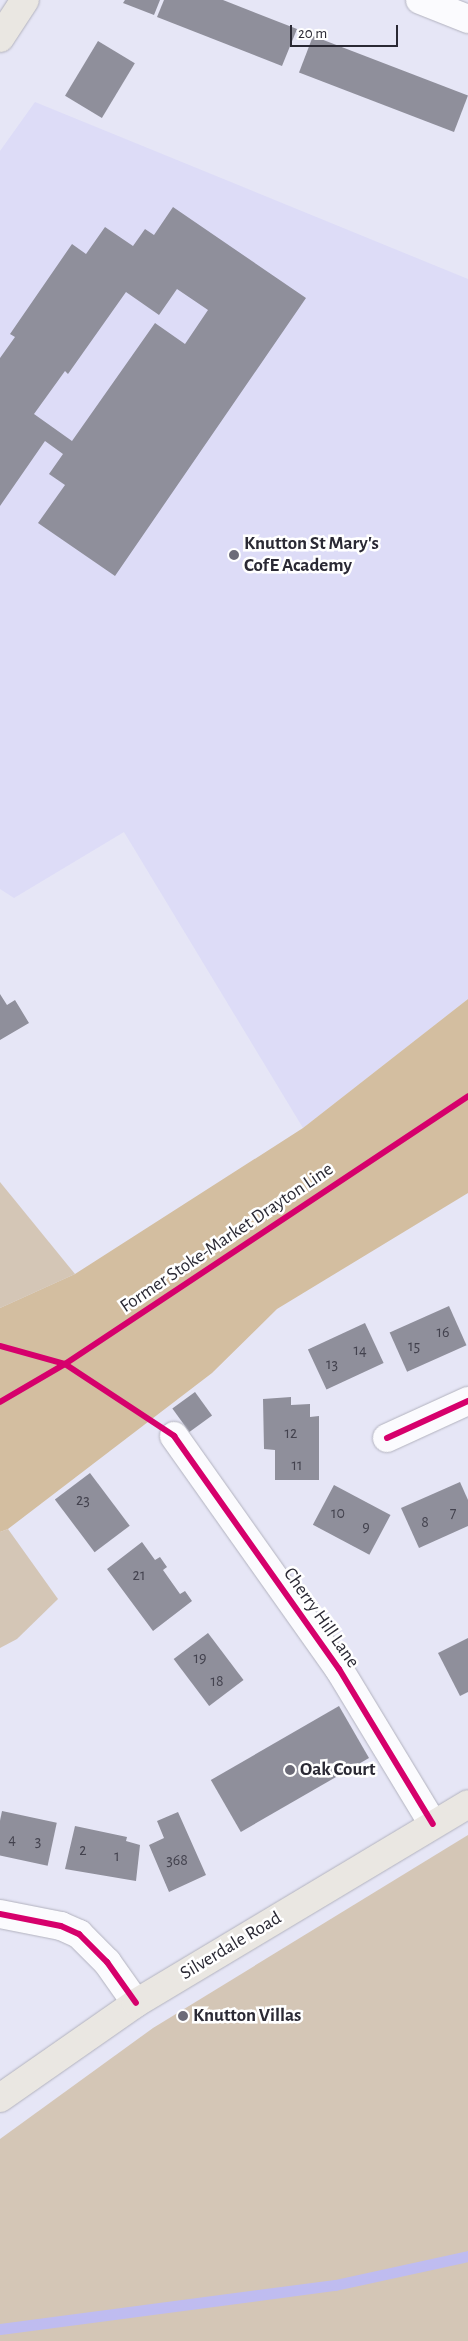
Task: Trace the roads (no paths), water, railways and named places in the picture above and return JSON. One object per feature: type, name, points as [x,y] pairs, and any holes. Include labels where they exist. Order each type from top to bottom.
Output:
[{"type":"main road","points":[[0,38],[25,0]]},
{"type":"main road","name":"Silverdale Road","points":[[0,2098],[136,2003],[468,1804]]},
{"type":"street","points":[[420,0],[468,19]]},
{"type":"street","points":[[387,1438],[468,1402]]},
{"type":"street","name":"Cherry Hill Lane","points":[[174,1436],[339,1669],[433,1824]]},
{"type":"street","points":[[0,1914],[61,1926],[79,1934],[107,1962],[136,2003]]},
{"type":"waterway","points":[[0,2329],[335,2285],[468,2256]]},
{"type":"place","name":"Knutton St Mary's CofE Academy","points":[[234,555]]},
{"type":"place","name":"Oak Court","points":[[290,1770]]},
{"type":"place","name":"Knutton Villas","points":[[183,2016]]}]
